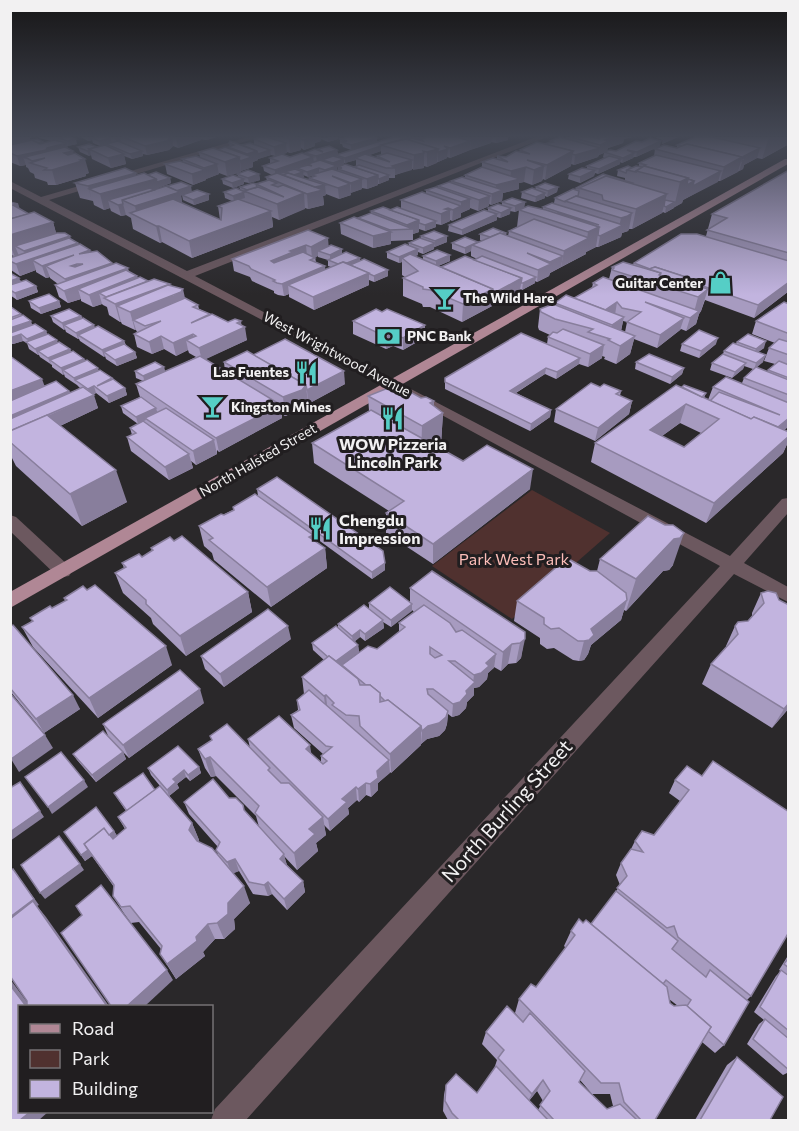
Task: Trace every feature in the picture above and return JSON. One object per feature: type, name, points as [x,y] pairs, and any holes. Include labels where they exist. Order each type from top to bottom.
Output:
[{"type":"main road","name":"North Halsted Street","points":[[10,601],[738,190]]},
{"type":"street","name":"West Wrightwood Avenue","points":[[21,190],[395,384],[789,596]]},
{"type":"street","points":[[40,200],[75,190]]},
{"type":"street","points":[[187,275],[404,190]]},
{"type":"street","name":"North Burling Street","points":[[226,1120],[789,503]]},
{"type":"street","points":[[10,521],[63,571]]},
{"type":"green space","name":"Park West Park","points":[[532,490],[610,533],[512,619],[432,566]]},
{"type":"building","points":[[91,190],[116,190],[100,194]]},
{"type":"building","points":[[144,190],[154,190],[122,200],[123,204],[118,205],[108,200]]},
{"type":"building","points":[[154,190],[180,192],[135,206],[122,200]]},
{"type":"building","points":[[197,190],[209,194],[193,200],[182,195]]},
{"type":"building","points":[[240,190],[245,192],[233,196],[224,192]]},
{"type":"building","points":[[265,190],[284,197],[268,190],[296,190],[304,193],[277,204],[244,191]]},
{"type":"building","points":[[297,190],[323,190],[307,194]]},
{"type":"building","points":[[426,190],[444,190],[470,199],[461,202]]},
{"type":"building","points":[[449,190],[472,190],[490,196],[479,200]]},
{"type":"building","points":[[479,190],[503,190],[492,194]]},
{"type":"building","points":[[537,190],[545,193],[536,197],[522,192]]},
{"type":"building","points":[[571,190],[579,191],[578,196],[565,202],[555,198]]},
{"type":"building","points":[[585,190],[653,190],[667,194],[636,209],[603,200],[602,195]]},
{"type":"building","points":[[754,190],[789,190],[789,253],[707,230],[727,218],[712,214]]},
{"type":"building","points":[[422,192],[461,206],[453,210],[445,209],[450,210],[441,214],[401,200]]},
{"type":"building","points":[[576,196],[632,213],[621,218],[565,201]]},
{"type":"building","points":[[512,198],[525,202],[515,206],[502,202]]},
{"type":"building","points":[[173,199],[221,220],[222,208],[218,206],[238,199],[271,211],[189,241],[130,213]]},
{"type":"building","points":[[665,200],[675,202],[666,207],[664,206]]},
{"type":"building","points":[[10,202],[18,204],[13,205],[29,214],[10,219]]},
{"type":"building","points":[[552,203],[623,225],[600,236],[598,235],[599,227],[557,213],[599,225],[543,207]]},
{"type":"building","points":[[498,204],[511,208],[501,213],[488,208]]},
{"type":"building","points":[[528,206],[599,227],[588,232],[519,210]]},
{"type":"building","points":[[383,207],[419,220],[407,225],[371,211]]},
{"type":"building","points":[[397,207],[436,221],[425,225],[419,223],[419,220],[390,210]]},
{"type":"building","points":[[484,210],[497,214],[462,230],[449,225]]},
{"type":"building","points":[[34,212],[53,222],[10,235],[10,219]]},
{"type":"building","points":[[371,213],[413,229],[390,230],[358,218]]},
{"type":"building","points":[[354,217],[391,232],[373,236],[340,223]]},
{"type":"building","points":[[534,219],[589,238],[564,251],[509,231]]},
{"type":"building","points":[[493,228],[506,233],[490,237],[480,234]]},
{"type":"building","points":[[308,230],[328,238],[311,247],[306,245],[290,251],[293,252],[271,261],[274,263],[303,252],[315,258],[310,260],[325,266],[282,284],[232,259]]},
{"type":"building","points":[[434,231],[447,236],[435,241],[421,236]]},
{"type":"building","points":[[57,233],[70,236],[24,251],[15,246]]},
{"type":"building","points":[[500,233],[563,256],[550,262],[527,253],[551,264],[538,270],[472,245]]},
{"type":"building","name":"Guitar Center","points":[[681,234],[697,234],[789,261],[789,282],[758,305],[697,284],[698,281],[655,267],[650,269],[634,263]]},
{"type":"building","points":[[465,237],[478,242],[465,248],[452,243]]},
{"type":"building","points":[[69,238],[78,243],[16,264],[10,261],[10,258]]},
{"type":"building","points":[[420,238],[435,243],[423,248],[409,243]]},
{"type":"building","points":[[80,244],[90,250],[79,254],[97,251],[112,263],[65,279],[46,266],[74,255],[42,266],[32,260]]},
{"type":"building","points":[[405,244],[418,249],[399,257],[387,252]]},
{"type":"building","points":[[331,245],[342,249],[330,255],[318,251]]},
{"type":"building","points":[[437,250],[450,255],[436,261],[423,256]]},
{"type":"building","points":[[346,252],[360,258],[338,264],[328,260]]},
{"type":"building","points":[[410,254],[493,289],[463,304],[423,289],[403,278],[418,271],[402,258]]},
{"type":"building","points":[[465,256],[522,278],[496,292],[441,267]]},
{"type":"building","points":[[482,256],[536,277],[521,283],[522,278],[474,260]]},
{"type":"building","points":[[364,259],[388,270],[374,276],[350,265]]},
{"type":"building","points":[[343,262],[369,273],[313,297],[288,285]]},
{"type":"building","points":[[623,262],[708,289],[698,297],[612,270],[614,268],[612,267]]},
{"type":"building","points":[[116,263],[128,268],[64,291],[55,285]]},
{"type":"building","points":[[655,267],[698,281],[692,285],[660,276],[661,273],[649,269]]},
{"type":"building","points":[[126,270],[137,276],[89,295],[78,289]]},
{"type":"building","points":[[10,273],[19,278],[10,281]]},
{"type":"building","points":[[140,277],[148,281],[106,297],[99,293]]},
{"type":"building","points":[[603,277],[699,311],[690,318],[645,302],[684,318],[660,335],[627,322],[641,312],[622,308],[617,302],[605,310],[574,298],[597,285],[593,283]]},
{"type":"building","points":[[154,279],[170,284],[115,304],[104,298]]},
{"type":"building","points":[[26,280],[36,286],[15,293],[10,290],[10,285]]},
{"type":"building","points":[[168,285],[183,289],[181,292],[130,312],[117,306]]},
{"type":"building","points":[[49,294],[59,301],[39,308],[29,301]]},
{"type":"building","points":[[566,295],[624,317],[612,325],[555,303]]},
{"type":"building","points":[[185,298],[198,305],[193,307],[210,314],[191,323],[212,314],[228,322],[235,319],[241,321],[237,323],[245,327],[199,348],[186,340],[196,336],[193,334],[173,343],[161,336],[149,342],[134,334],[161,321],[145,326],[133,320]]},
{"type":"building","points":[[784,302],[789,304],[789,332],[756,321]]},
{"type":"building","points":[[553,304],[635,336],[620,346],[608,340],[610,339],[588,332],[593,329],[555,319],[541,312],[540,309]]},
{"type":"building","points":[[11,307],[21,314],[10,318]]},
{"type":"building","points":[[69,309],[81,316],[62,323],[51,316]]},
{"type":"building","points":[[376,309],[382,312],[387,309],[425,325],[403,338],[392,333],[386,337],[353,321]]},
{"type":"building","points":[[23,315],[31,321],[10,328],[10,320]]},
{"type":"building","points":[[83,318],[94,325],[76,333],[64,325]]},
{"type":"building","points":[[35,324],[46,331],[27,339],[21,334],[10,338],[10,333]]},
{"type":"building","points":[[98,326],[124,341],[102,350],[78,335]]},
{"type":"building","points":[[563,329],[604,345],[590,354],[548,337],[553,332],[557,333]]},
{"type":"building","points":[[699,330],[718,338],[701,351],[682,344]]},
{"type":"building","points":[[521,333],[580,358],[557,372],[546,368],[510,391],[551,410],[531,424],[445,382],[445,378]]},
{"type":"building","points":[[48,334],[57,340],[35,349],[26,342]]},
{"type":"building","points":[[748,334],[766,341],[756,349],[737,342]]},
{"type":"building","points":[[285,339],[344,371],[307,390],[306,385],[253,355]]},
{"type":"building","points":[[779,339],[789,342],[789,355],[769,348]]},
{"type":"building","points":[[59,342],[70,349],[48,358],[38,351]]},
{"type":"building","points":[[733,343],[766,355],[756,363],[724,351]]},
{"type":"building","points":[[124,344],[135,352],[115,360],[104,352]]},
{"type":"building","points":[[73,351],[84,359],[61,368],[50,360]]},
{"type":"building","points":[[247,351],[306,385],[302,390],[283,397],[224,362]]},
{"type":"building","points":[[649,354],[684,368],[672,377],[636,362]]},
{"type":"building","points":[[723,354],[746,363],[735,372],[712,363]]},
{"type":"building","points":[[10,356],[42,379],[10,391]]},
{"type":"building","points":[[200,356],[281,405],[216,438],[136,384]]},
{"type":"building","points":[[87,360],[98,368],[74,378],[63,370]]},
{"type":"building","points":[[779,361],[789,365],[789,378],[768,370]]},
{"type":"building","points":[[155,362],[164,367],[143,376],[135,371]]},
{"type":"building","points":[[756,367],[789,380],[789,395],[744,378]]},
{"type":"building","points":[[100,370],[112,378],[97,386],[113,379],[125,388],[107,396],[94,386],[88,389],[75,380]]},
{"type":"building","points":[[726,377],[789,403],[789,418],[778,427],[754,417],[751,419],[710,401],[719,392],[780,415],[713,387]]},
{"type":"building","points":[[56,381],[69,391],[10,416],[10,401]]},
{"type":"building","points":[[591,383],[600,387],[604,384],[621,391],[616,394],[632,401],[598,428],[556,409]]},
{"type":"building","points":[[402,384],[401,387],[421,398],[426,397],[434,401],[430,403],[443,413],[422,426],[368,396],[388,388],[387,385]]},
{"type":"building","points":[[676,385],[751,419],[754,417],[789,432],[789,436],[714,503],[595,443]],"holes":[[[686,404],[719,419],[684,447],[650,430]]]},
{"type":"building","points":[[684,385],[706,393],[702,397],[682,387]]},
{"type":"building","points":[[83,387],[94,395],[10,431],[10,419]]},
{"type":"building","points":[[141,397],[156,408],[136,417],[121,406]]},
{"type":"building","points":[[166,408],[214,440],[193,451],[145,418]]},
{"type":"building","points":[[371,410],[463,461],[487,445],[533,469],[433,544],[386,513],[404,501],[312,443]]},
{"type":"building","points":[[47,415],[116,470],[70,494],[10,442],[10,431]]},
{"type":"building","points":[[143,421],[189,454],[165,467],[127,437],[136,433],[130,428]]},
{"type":"building","points":[[277,477],[383,551],[385,563],[372,572],[257,489]]},
{"type":"building","points":[[255,494],[313,535],[309,537],[325,548],[267,587],[209,540],[213,538],[199,526],[234,510],[233,507]]},
{"type":"building","points":[[648,516],[665,525],[673,525],[684,533],[680,538],[674,539],[636,579],[600,559]]},
{"type":"building","points":[[182,536],[248,592],[180,636],[146,604],[146,600],[115,573],[126,567],[122,563],[139,554],[142,557],[153,550],[151,548],[170,537],[174,541]]},
{"type":"building","points":[[567,558],[590,571],[597,571],[626,593],[627,600],[591,629],[594,635],[589,640],[578,641],[559,628],[551,629],[544,624],[544,618],[517,601]]},
{"type":"building","points":[[432,571],[525,632],[525,639],[520,643],[512,644],[503,652],[410,588]]},
{"type":"building","points":[[95,585],[166,646],[89,698],[22,627],[33,621],[30,618],[50,606],[52,608],[67,600],[64,598],[83,586],[87,590]]},
{"type":"building","points":[[390,587],[412,604],[391,620],[369,603]]},
{"type":"building","points":[[768,591],[776,593],[779,600],[789,605],[789,703],[784,709],[711,664],[738,634],[735,626],[738,622],[748,621],[764,603],[761,593]]},
{"type":"building","points":[[364,605],[383,620],[365,634],[360,630],[352,636],[338,624]]},
{"type":"building","points":[[424,605],[450,623],[456,632],[462,630],[496,654],[486,663],[489,666],[481,673],[474,675],[455,661],[449,661],[475,682],[460,702],[453,704],[433,689],[427,689],[428,694],[448,711],[446,717],[439,723],[428,726],[422,731],[421,726],[388,700],[385,701],[380,693],[370,685],[366,685],[342,665],[368,646],[377,649],[405,627],[399,623]],"holes":[[[430,647],[442,655],[435,658],[430,654]]]},
{"type":"building","points":[[268,609],[288,626],[220,674],[201,656]]},
{"type":"building","points":[[13,625],[73,695],[36,719],[10,688],[10,626]]},
{"type":"building","points":[[336,626],[358,645],[336,661],[312,643]]},
{"type":"building","points":[[329,656],[358,679],[360,685],[370,685],[380,693],[380,702],[388,700],[421,726],[390,754],[360,726],[359,716],[346,715],[332,705],[334,703],[326,695],[324,696],[302,677]]},
{"type":"building","points":[[180,670],[200,689],[123,745],[103,724]]},
{"type":"building","points":[[309,690],[389,760],[377,771],[378,778],[358,789],[356,787],[342,799],[347,802],[328,819],[248,739],[279,716],[310,745],[306,749],[323,764],[327,761],[321,756],[332,747],[326,746],[291,715],[300,710],[297,700]]},
{"type":"building","points":[[10,693],[45,735],[11,759],[10,759]]},
{"type":"building","points":[[227,724],[270,768],[268,770],[281,783],[289,783],[323,817],[309,829],[315,834],[294,853],[255,813],[259,806],[210,757],[205,759],[198,749],[212,740],[210,736]]},
{"type":"building","points":[[103,731],[123,752],[92,775],[73,754]]},
{"type":"building","points":[[178,746],[199,767],[188,775],[184,770],[173,779],[176,782],[167,790],[148,768]]},
{"type":"building","points":[[61,752],[84,780],[48,807],[25,777]]},
{"type":"building","points":[[713,761],[789,812],[789,932],[751,996],[678,937],[674,926],[667,928],[617,888],[627,876],[621,863],[631,849],[643,852],[635,841],[642,831],[654,835],[689,790],[675,780],[687,766],[702,776]]},
{"type":"building","points":[[143,773],[155,790],[127,811],[114,793]]},
{"type":"building","points":[[213,779],[229,798],[236,798],[243,805],[244,810],[284,854],[280,859],[303,881],[284,899],[268,882],[264,885],[249,882],[235,859],[227,862],[216,850],[220,842],[184,802]]},
{"type":"building","points":[[20,782],[40,811],[10,832],[10,788]]},
{"type":"building","points":[[160,786],[192,823],[189,830],[197,841],[212,848],[244,886],[228,903],[228,914],[217,923],[208,924],[196,937],[197,941],[167,964],[160,954],[162,946],[130,906],[121,907],[113,896],[114,885],[84,844],[104,828],[113,839],[126,828],[118,817]]},
{"type":"building","points":[[96,807],[114,831],[109,835],[104,828],[84,844],[88,850],[81,855],[64,832]]},
{"type":"building","points":[[59,836],[80,864],[40,893],[21,865]]},
{"type":"building","points":[[13,869],[34,899],[10,917],[10,871]]},
{"type":"building","points":[[101,885],[167,970],[128,1005],[110,1005],[61,933],[82,915],[76,906]]},
{"type":"building","points":[[616,891],[678,941],[672,949],[706,977],[710,970],[749,1002],[724,1045],[708,1031],[711,1027],[687,1006],[691,1000],[666,980],[663,984],[591,924]]},
{"type":"building","points":[[33,901],[106,1005],[27,1005],[27,1001],[10,976],[10,919]]},
{"type":"building","points":[[579,919],[583,923],[586,920],[667,987],[670,1003],[674,1006],[686,1005],[711,1027],[655,1120],[641,1120],[624,1102],[619,1083],[601,1083],[519,999],[531,984],[536,987],[575,935],[571,931]]},
{"type":"building","points":[[789,957],[789,968],[784,964]]},
{"type":"building","points":[[781,970],[789,976],[789,1031],[760,1007]]},
{"type":"building","points":[[10,985],[25,1005],[18,1005],[18,1113],[29,1113],[20,1120],[10,1120]]},
{"type":"building","points":[[507,1006],[523,1022],[530,1013],[585,1071],[579,1082],[607,1109],[620,1104],[637,1120],[554,1120],[540,1105],[550,1091],[543,1080],[532,1094],[498,1058],[504,1050],[486,1032]]},
{"type":"building","points":[[765,1019],[789,1039],[789,1070],[753,1039]]},
{"type":"building","points":[[737,1057],[783,1097],[770,1120],[700,1120]]},
{"type":"building","points":[[496,1066],[548,1120],[459,1120],[452,1113],[445,1101],[446,1085],[456,1074],[477,1093]]},
{"type":"place","name":"Guitar Center","points":[[721,283]]},
{"type":"place","name":"The Wild Hare","points":[[445,298]]},
{"type":"place","name":"PNC Bank","points":[[389,336]]},
{"type":"place","name":"Las Fuentes","points":[[307,372]]},
{"type":"place","name":"Kingston Mines","points":[[213,407]]},
{"type":"place","name":"WOW Pizzeria Lincoln Park","points":[[393,419]]},
{"type":"place","name":"Chengdu Impression","points":[[321,529]]}]
